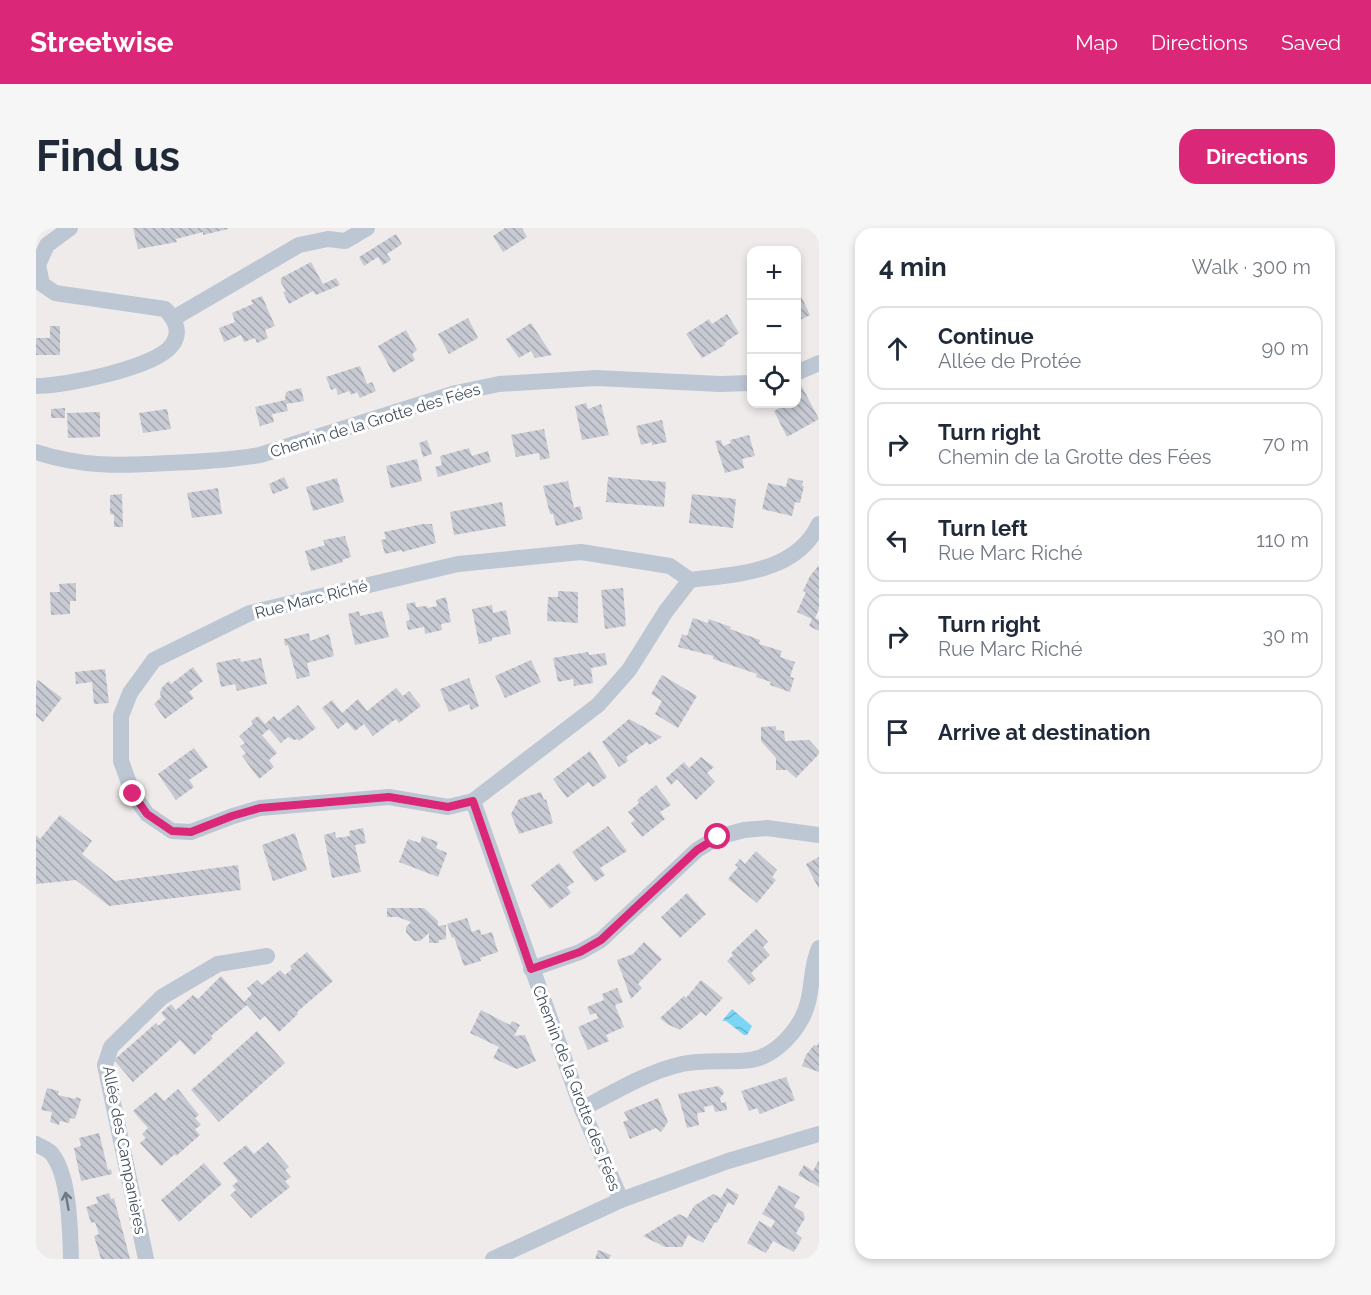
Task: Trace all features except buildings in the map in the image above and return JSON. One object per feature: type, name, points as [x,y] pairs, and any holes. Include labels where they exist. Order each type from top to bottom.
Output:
[{"type":"street","points":[[36,386],[53,386],[122,371],[165,353],[177,336],[174,318],[165,309],[55,293],[42,284],[38,265],[47,244],[70,228]]},
{"type":"street","points":[[174,318],[299,245],[328,239],[345,241],[367,228]]},
{"type":"street","points":[[801,371],[819,363]]},
{"type":"street","name":"Chemin de la Grotte des Fées","points":[[36,452],[72,462],[102,466],[235,459],[260,455],[456,393],[498,384],[596,378],[747,383]]},
{"type":"street","points":[[473,801],[598,705],[629,670],[666,611],[690,580],[754,572],[780,562],[813,537],[819,524]]},
{"type":"street","name":"Rue Marc Riché","points":[[473,801],[448,807],[389,797],[260,808],[191,832],[172,831],[147,814],[133,794],[121,761],[121,716],[130,693],[154,660],[250,613],[458,564],[582,552],[670,566],[690,580]]},
{"type":"street","name":"Chemin de la Grotte des Fées","points":[[473,801],[582,1109],[621,1200]]},
{"type":"street","points":[[531,969],[580,952],[601,940],[697,850],[718,837],[744,830],[767,828],[819,835]]},
{"type":"street","points":[[582,1109],[645,1077],[681,1064],[711,1060],[752,1060],[770,1053],[788,1039],[802,1018],[809,1001],[814,959],[819,948]]},
{"type":"street","name":"Allée des Campanières","points":[[146,1259],[105,1065],[111,1047],[162,997],[218,964],[267,956]]},
{"type":"street","points":[[493,1259],[621,1200],[728,1161],[819,1134]]},
{"type":"street","points":[[36,1144],[51,1153],[64,1181],[70,1216],[71,1259]]},
{"type":"water","points":[[732,1009],[752,1026],[747,1035],[726,1021],[722,1021]]},
{"type":"route","points":[[133,794],[147,814],[172,831],[191,832],[260,808],[389,797],[448,807],[473,801],[531,969],[580,952],[601,940],[697,850],[718,837]]}]
